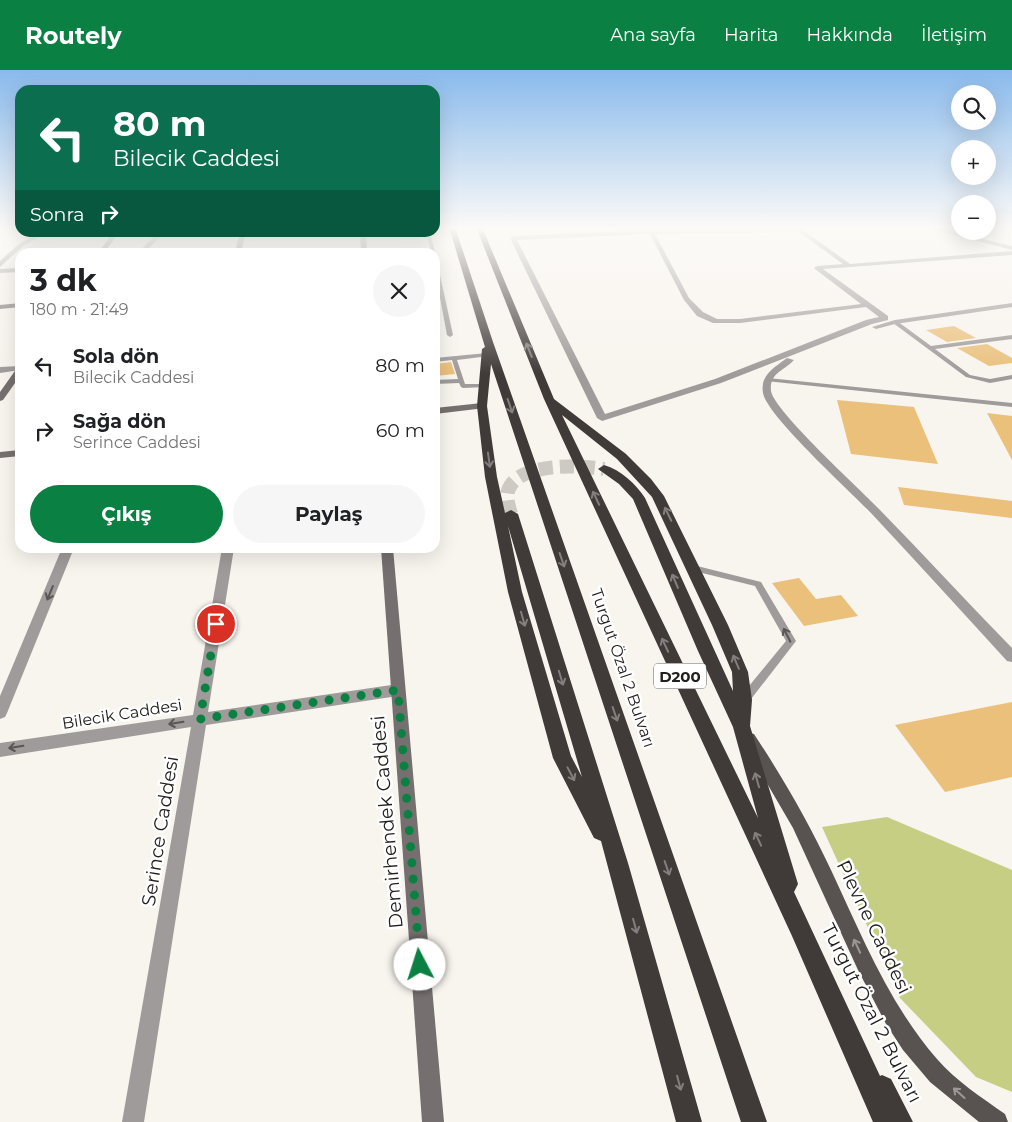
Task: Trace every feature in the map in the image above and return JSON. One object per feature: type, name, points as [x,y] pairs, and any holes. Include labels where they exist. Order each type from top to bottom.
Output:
[{"type":"highway","name":"Turgut Özal 2 Bulvarı","points":[[466,276],[487,348],[754,1122]]},
{"type":"highway","name":"Turgut Özal 2 Bulvarı","points":[[499,276],[549,399],[800,928],[887,1122]]},
{"type":"highway","points":[[487,348],[482,406],[492,477],[516,592],[562,758],[618,863]]},
{"type":"highway","name":"Turgut Özal 2 Bulvarı","points":[[549,399],[595,435],[646,480],[665,508],[740,672],[744,700],[742,727]]},
{"type":"highway","name":"Turgut Özal 2 Bulvarı","points":[[604,469],[620,477],[631,486],[639,498],[706,651],[742,727],[800,928],[900,1122]]},
{"type":"highway","points":[[511,514],[618,863],[690,1122]]},
{"type":"main road","name":"Plevne Caddesi","points":[[742,727],[776,782],[813,849],[874,984],[901,1028],[931,1067],[965,1098],[997,1122]]},
{"type":"street","points":[[532,276],[602,418],[718,381],[869,322],[885,318],[828,276]]},
{"type":"street","points":[[674,276],[686,299],[700,314],[716,321],[740,321],[867,305]]},
{"type":"street","points":[[1012,304],[877,326],[788,360],[772,372],[768,380],[767,392],[780,413],[1012,657]]},
{"type":"street","points":[[0,307],[15,306]]},
{"type":"street","points":[[0,370],[15,369]]},
{"type":"street","points":[[0,398],[15,376]]},
{"type":"street","points":[[440,410],[482,406]]},
{"type":"street","points":[[0,456],[15,454]]},
{"type":"street","points":[[0,713],[66,553]]},
{"type":"street","name":"Serince Caddesi","points":[[133,1122],[227,553]]},
{"type":"street","name":"Demirhendek Caddesi","points":[[387,553],[433,1122]]},
{"type":"street","name":"Bilecik Caddesi","points":[[0,750],[398,690]]},
{"type":"lane","points":[[440,284],[450,335]]},
{"type":"lane","points":[[895,322],[972,378],[990,381],[1012,377]]},
{"type":"lane","points":[[931,348],[1012,337]]},
{"type":"lane","points":[[440,359],[454,358],[487,348]]},
{"type":"lane","points":[[454,358],[463,386],[484,386]]},
{"type":"lane","points":[[768,380],[1012,404]]},
{"type":"lane","points":[[440,382],[461,381]]},
{"type":"lane","points":[[693,568],[758,584],[791,642],[744,700]]},
{"type":"green space","points":[[887,817],[1012,870],[1012,1092],[976,1077],[900,998],[822,827]]},
{"type":"building","points":[[954,326],[976,338],[947,342],[926,330]]},
{"type":"building","points":[[987,344],[1012,358],[1012,363],[989,366],[957,348]]},
{"type":"building","points":[[451,362],[455,374],[440,376],[440,363]]},
{"type":"building","points":[[837,400],[914,407],[938,464],[851,454]]},
{"type":"building","points":[[987,413],[1012,416],[1012,460]]},
{"type":"building","points":[[898,487],[1012,501],[1012,518],[904,505]]},
{"type":"building","points":[[799,578],[816,599],[841,595],[858,616],[804,626],[772,583]]},
{"type":"building","points":[[1012,702],[1012,777],[945,792],[895,725]]},
{"type":"tunnel","points":[[511,514],[507,494],[514,482],[523,475],[536,470],[551,468],[581,467],[604,469]]},
{"type":"route","points":[[216,624],[200,719],[398,690],[420,965]]}]
